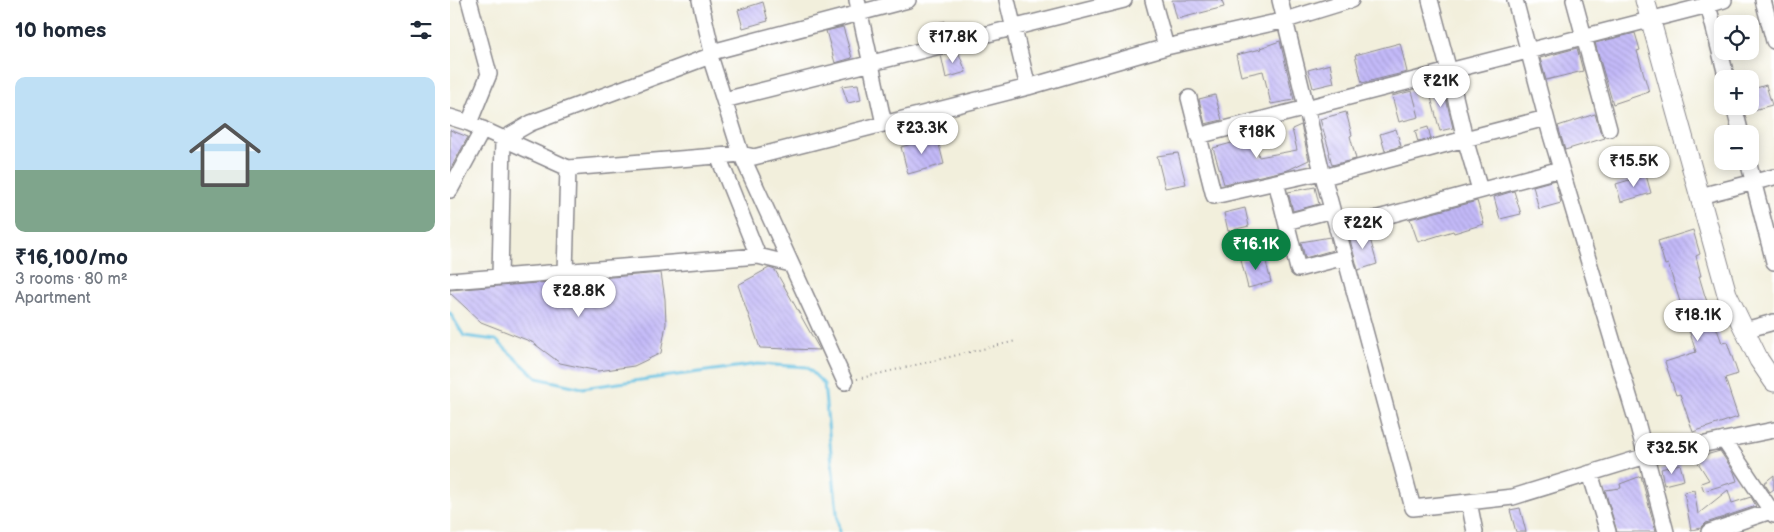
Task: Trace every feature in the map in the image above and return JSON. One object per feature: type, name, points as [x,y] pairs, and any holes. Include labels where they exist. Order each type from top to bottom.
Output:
[{"type":"main road","points":[[1645,0],[1727,294],[1759,360],[1774,382]]},
{"type":"street","points":[[450,190],[476,126],[488,74],[469,0]]},
{"type":"street","points":[[700,0],[711,54],[741,154],[845,382]]},
{"type":"street","points":[[503,139],[531,123],[711,54],[858,6],[908,0]]},
{"type":"street","points":[[1007,0],[1028,87]]},
{"type":"street","points":[[724,100],[1124,0]]},
{"type":"street","points":[[1153,0],[1166,48]]},
{"type":"street","points":[[1280,0],[1332,210],[1413,508],[1513,498],[1646,456],[1774,430]]},
{"type":"street","points":[[450,117],[476,126],[568,168],[741,154],[754,157],[1028,87],[1166,48],[1286,20],[1351,0]]},
{"type":"street","points":[[1430,0],[1465,139],[1480,190]]},
{"type":"street","points":[[1515,0],[1546,118],[1646,456],[1666,532]]},
{"type":"street","points":[[1574,0],[1609,129]]},
{"type":"street","points":[[1198,136],[1650,19],[1707,2],[1724,0]]},
{"type":"street","points":[[1763,0],[1774,41]]},
{"type":"street","points":[[1707,2],[1725,70]]},
{"type":"street","points":[[858,6],[884,124]]},
{"type":"street","points":[[1189,98],[1214,196],[1323,174],[1546,118]]},
{"type":"street","points":[[500,277],[503,139]]},
{"type":"street","points":[[718,156],[758,256]]},
{"type":"street","points":[[565,272],[568,168]]},
{"type":"street","points":[[1337,228],[1561,169]]},
{"type":"street","points":[[1750,170],[1774,262]]},
{"type":"street","points":[[1700,196],[1774,178]]},
{"type":"street","points":[[1276,182],[1298,269],[1345,257]]},
{"type":"street","points":[[1286,222],[1332,210]]},
{"type":"street","points":[[450,281],[758,256],[791,264]]},
{"type":"street","points":[[1745,330],[1774,322]]},
{"type":"street","points":[[1709,532],[1773,513],[1724,440]]},
{"type":"street","points":[[1590,473],[1608,532]]},
{"type":"street","points":[[1470,502],[1474,532]]},
{"type":"path","points":[[845,382],[1016,340]]},
{"type":"building","points":[[1172,0],[1222,0],[1224,7],[1177,19]]},
{"type":"building","points":[[763,2],[768,21],[743,28],[738,10]]},
{"type":"building","points":[[945,21],[950,34],[928,39],[924,26]]},
{"type":"building","points":[[843,27],[852,58],[835,63],[826,31]]},
{"type":"building","points":[[1635,33],[1640,50],[1637,51],[1649,92],[1613,104],[1595,43]]},
{"type":"building","points":[[1280,41],[1294,100],[1271,104],[1263,71],[1241,76],[1236,55],[1261,49]]},
{"type":"building","points":[[1400,43],[1407,72],[1362,83],[1355,55]]},
{"type":"building","points":[[1577,48],[1583,71],[1546,80],[1540,58]]},
{"type":"building","points":[[958,51],[966,72],[946,78],[941,55]]},
{"type":"building","points":[[1330,64],[1334,83],[1313,88],[1308,70]]},
{"type":"building","points":[[858,84],[861,100],[848,103],[842,86]]},
{"type":"building","points":[[1766,85],[1772,105],[1759,109],[1759,87]]},
{"type":"building","points":[[1443,86],[1453,128],[1440,131],[1429,90]]},
{"type":"building","points":[[1412,91],[1419,117],[1399,122],[1392,96]]},
{"type":"building","points":[[1215,95],[1222,120],[1205,124],[1199,99]]},
{"type":"building","points":[[1346,112],[1356,159],[1332,165],[1320,119]]},
{"type":"building","points":[[1595,114],[1600,131],[1605,138],[1565,150],[1558,126]]},
{"type":"building","points":[[1301,125],[1309,160],[1288,170],[1224,184],[1213,148],[1254,137],[1259,157],[1297,150],[1292,129]]},
{"type":"building","points":[[1428,127],[1431,139],[1418,142],[1415,131]]},
{"type":"building","points":[[1396,129],[1401,146],[1385,151],[1380,134]]},
{"type":"building","points":[[450,130],[468,137],[450,170]]},
{"type":"building","points":[[937,137],[944,164],[908,174],[901,147]]},
{"type":"building","points":[[1178,153],[1186,184],[1165,188],[1157,156]]},
{"type":"building","points":[[1646,175],[1651,193],[1621,202],[1616,184]]},
{"type":"building","points":[[1555,180],[1561,203],[1539,209],[1533,186]]},
{"type":"building","points":[[1315,187],[1319,204],[1293,211],[1288,192]]},
{"type":"building","points":[[1514,191],[1521,214],[1500,219],[1494,197]]},
{"type":"building","points":[[1477,201],[1484,224],[1418,242],[1410,219]]},
{"type":"building","points":[[1245,208],[1249,226],[1228,231],[1224,213]]},
{"type":"building","points":[[1693,230],[1700,254],[1696,256],[1705,296],[1722,343],[1727,342],[1738,374],[1725,378],[1738,417],[1693,432],[1680,394],[1676,395],[1665,362],[1696,352],[1668,264],[1665,265],[1658,241]]},
{"type":"building","points":[[1368,231],[1377,264],[1358,270],[1349,236]]},
{"type":"building","points":[[1330,237],[1333,250],[1305,258],[1301,242]]},
{"type":"building","points":[[1264,254],[1271,282],[1248,288],[1241,260]]},
{"type":"building","points":[[769,268],[775,270],[820,350],[760,348],[738,285]]},
{"type":"building","points":[[661,273],[666,324],[661,353],[634,366],[598,371],[560,363],[532,342],[481,322],[450,293],[450,290]]},
{"type":"building","points":[[1720,451],[1734,472],[1737,481],[1704,491],[1701,483],[1709,480],[1695,458]]},
{"type":"building","points":[[1680,464],[1684,480],[1664,485],[1661,469]]},
{"type":"building","points":[[1774,475],[1774,489],[1770,492],[1764,483]]},
{"type":"building","points":[[1641,476],[1656,532],[1617,532],[1605,490],[1621,488],[1620,484]]},
{"type":"building","points":[[1694,490],[1698,514],[1728,490],[1732,503],[1751,497],[1756,506],[1706,523],[1701,528],[1691,530],[1684,492]]},
{"type":"building","points":[[1520,508],[1526,532],[1516,532],[1510,510]]},
{"type":"waterway","points":[[450,313],[464,336],[496,340],[537,378],[582,388],[758,364],[807,367],[824,384],[839,532]]}]
